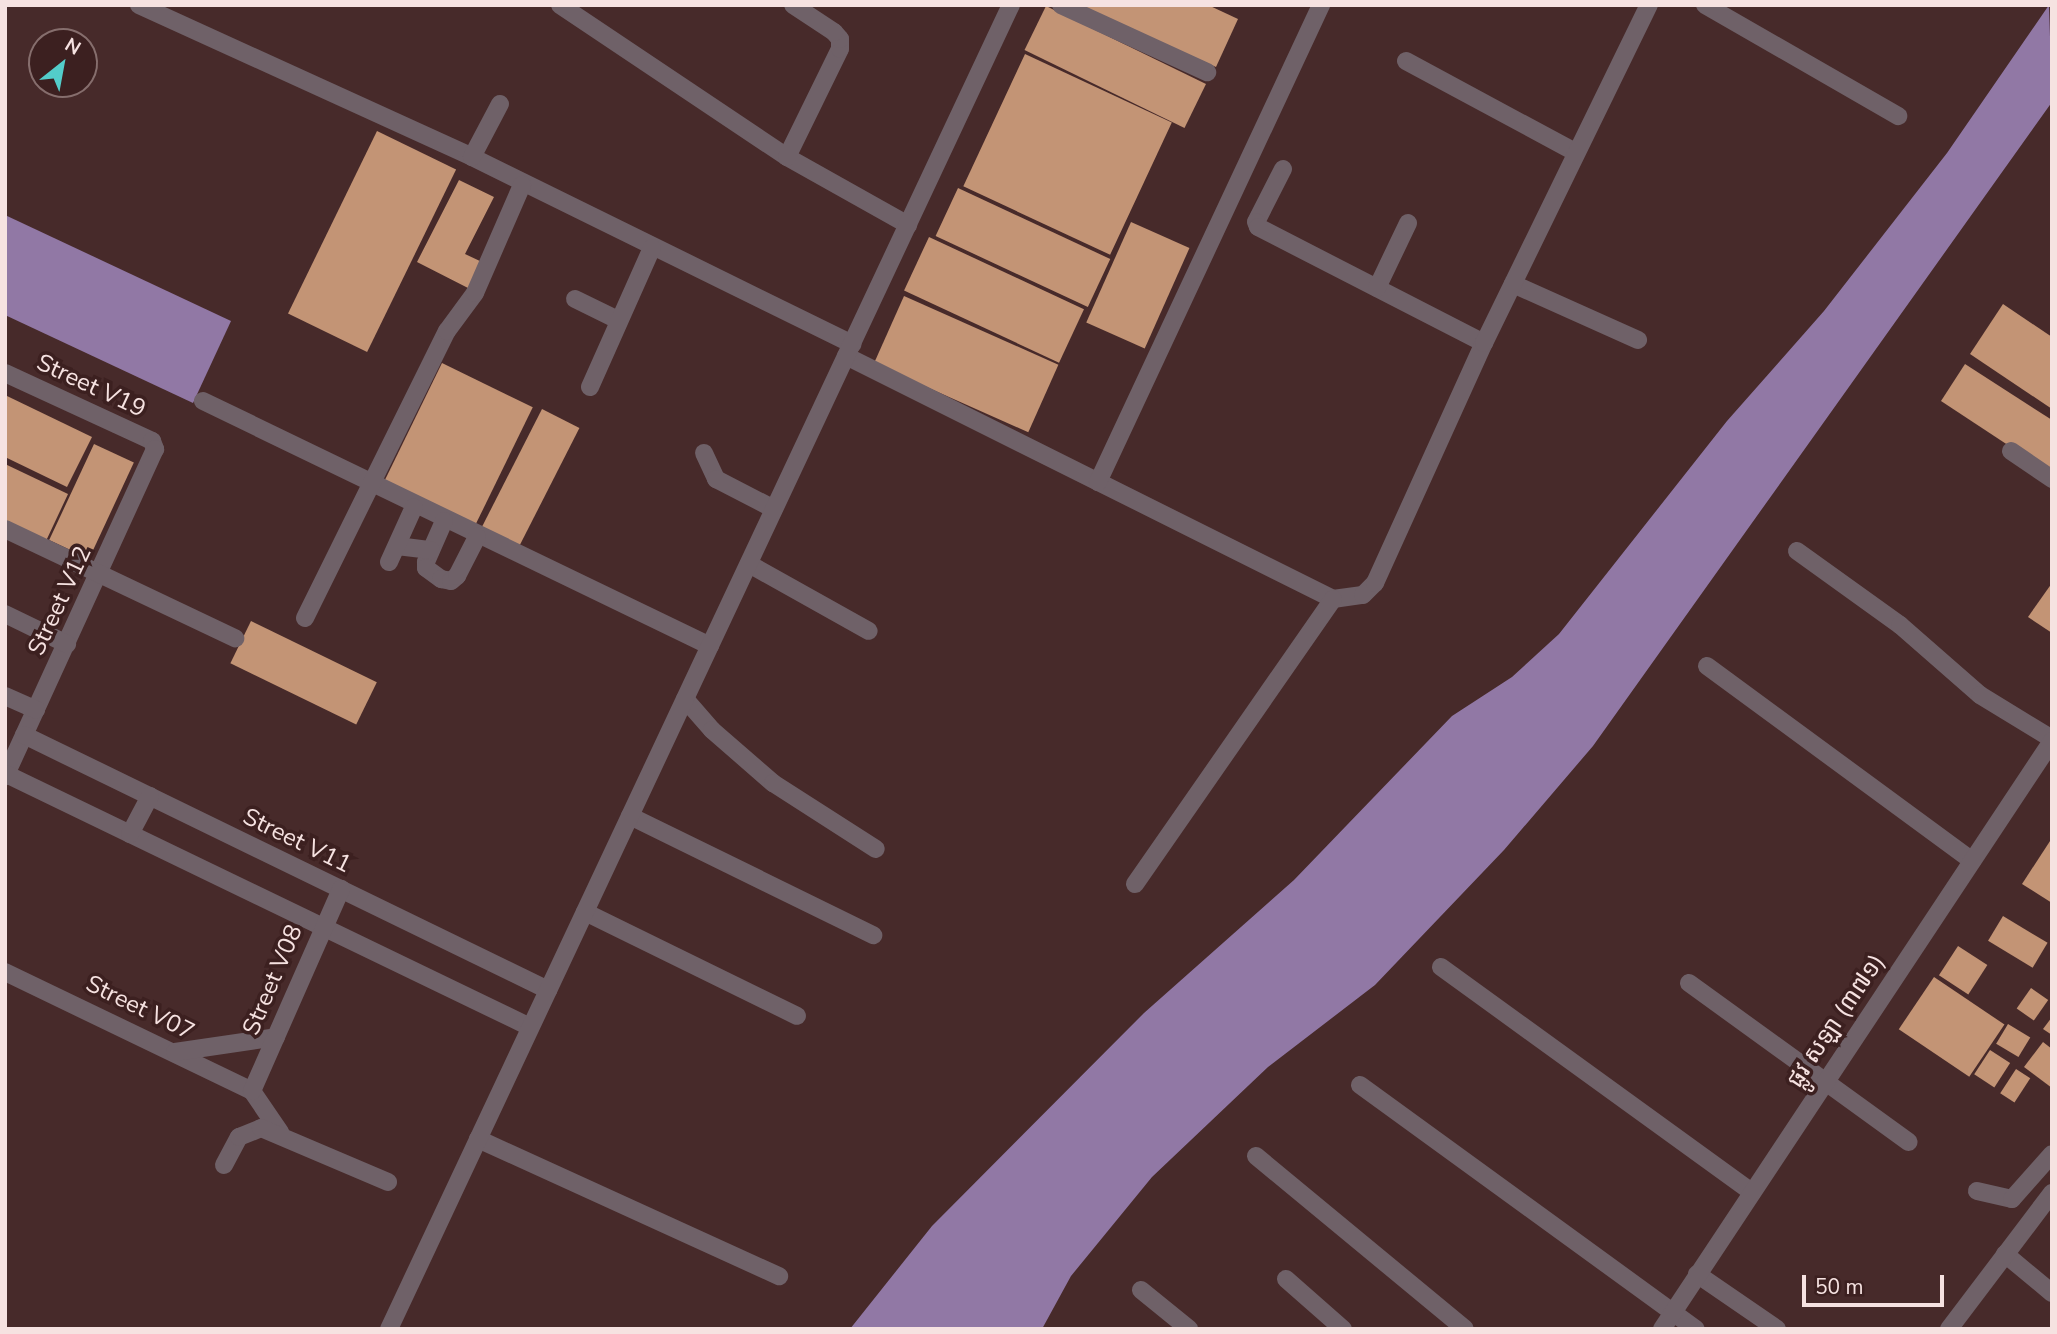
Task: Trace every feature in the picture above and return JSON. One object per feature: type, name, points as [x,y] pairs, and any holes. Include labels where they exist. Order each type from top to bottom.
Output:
[{"type":"street","points":[[139,5],[472,157],[522,185],[652,248],[849,350],[1098,482],[1333,599],[1363,595],[1376,583],[1484,343],[1649,5]]},
{"type":"street","points":[[560,5],[787,157],[908,225]]},
{"type":"street","points":[[787,157],[840,49],[840,39],[834,32],[793,5]]},
{"type":"street","points":[[389,1329],[1011,5]]},
{"type":"street","points":[[1061,5],[1207,72]]},
{"type":"street","points":[[1098,482],[1321,5]]},
{"type":"street","points":[[1705,5],[1898,116]]},
{"type":"street","points":[[1406,61],[1575,152]]},
{"type":"street","points":[[472,157],[500,104]]},
{"type":"street","points":[[1283,169],[1256,222],[1258,227],[1484,343]]},
{"type":"street","points":[[305,618],[369,482],[447,331],[475,293],[522,185]]},
{"type":"street","points":[[1377,288],[1408,223]]},
{"type":"street","points":[[590,387],[652,248]]},
{"type":"street","points":[[1513,284],[1638,340]]},
{"type":"street","points":[[575,299],[618,320]]},
{"type":"street","name":"Street V19","points":[[5,373],[155,446]]},
{"type":"street","points":[[203,401],[369,482],[414,507],[710,646]]},
{"type":"street","name":"Street V12","points":[[6,775],[101,573],[155,446]]},
{"type":"street","points":[[2011,451],[2052,479]]},
{"type":"street","points":[[704,453],[716,479],[774,509]]},
{"type":"street","points":[[414,507],[393,554],[431,550]]},
{"type":"street","points":[[444,521],[426,568],[451,581],[477,537]]},
{"type":"street","points":[[5,529],[235,638]]},
{"type":"street","points":[[1797,551],[1900,625],[1980,695],[2052,740]]},
{"type":"street","points":[[749,564],[869,631]]},
{"type":"street","points":[[1135,884],[1333,599]]},
{"type":"street","points":[[5,614],[67,643]]},
{"type":"street","points":[[1707,666],[1972,861]]},
{"type":"street","points":[[5,696],[36,710]]},
{"type":"street","points":[[685,699],[712,730],[773,783],[876,849]]},
{"type":"street","name":"Street V11","points":[[24,735],[548,990]]},
{"type":"street","name":"ផ្លូវ សឡា (៣៧១)","points":[[1662,1329],[2052,740]]},
{"type":"street","points":[[6,775],[530,1027]]},
{"type":"street","points":[[130,834],[150,796]]},
{"type":"street","points":[[630,816],[873,935]]},
{"type":"street","name":"Street V08","points":[[252,1091],[341,889]]},
{"type":"street","points":[[585,912],[797,1016]]},
{"type":"street","points":[[1441,967],[1752,1192]]},
{"type":"street","name":"Street V07","points":[[5,972],[252,1091]]},
{"type":"street","points":[[1689,983],[1824,1085],[1909,1142]]},
{"type":"street","points":[[175,1052],[276,1037]]},
{"type":"street","points":[[1360,1085],[1696,1329]]},
{"type":"street","points":[[252,1091],[280,1132]]},
{"type":"street","points":[[224,1165],[239,1137],[249,1130],[280,1132],[388,1182]]},
{"type":"street","points":[[478,1139],[779,1276]]},
{"type":"street","points":[[1977,1191],[2012,1199],[2052,1154]]},
{"type":"street","points":[[1256,1156],[1465,1329]]},
{"type":"street","points":[[1949,1329],[2052,1193]]},
{"type":"street","points":[[2005,1254],[2052,1293]]},
{"type":"street","points":[[1697,1274],[1777,1329]]},
{"type":"street","points":[[1286,1279],[1343,1329]]},
{"type":"street","points":[[1141,1290],[1189,1329]]},
{"type":"shaded area","points":[[2049,5],[2052,102],[1593,746],[1504,850],[1375,985],[1268,1067],[1152,1177],[1071,1276],[1042,1329],[850,1329],[932,1226],[1144,1013],[1294,880],[1452,716],[1512,677],[1559,634],[1727,421],[1824,311],[1947,153]]},
{"type":"shaded area","points":[[5,215],[231,321],[193,403],[5,315]]},
{"type":"building","points":[[1078,5],[1208,5],[1238,19],[1216,67]]},
{"type":"building","points":[[1046,6],[1206,84],[1185,128],[1025,50]]},
{"type":"building","points":[[1025,54],[1172,122],[1110,255],[963,186]]},
{"type":"building","points":[[377,131],[456,170],[367,352],[288,313]]},
{"type":"building","points":[[459,180],[494,197],[465,254],[482,262],[468,288],[417,262]]},
{"type":"building","points":[[958,188],[1110,259],[1088,307],[936,236]]},
{"type":"building","points":[[1131,222],[1189,248],[1145,349],[1086,322]]},
{"type":"building","points":[[929,237],[1084,309],[1059,363],[904,290]]},
{"type":"building","points":[[904,296],[1058,365],[1028,432],[874,364]]},
{"type":"building","points":[[2003,304],[2052,337],[2052,409],[1970,354]]},
{"type":"building","points":[[442,363],[533,407],[474,527],[384,483]]},
{"type":"building","points":[[1965,364],[2052,420],[2052,474],[1941,401]]},
{"type":"building","points":[[7,396],[92,437],[67,487],[5,457]]},
{"type":"building","points":[[542,409],[579,428],[517,551],[479,532]]},
{"type":"building","points":[[94,444],[134,463],[89,559],[49,540]]},
{"type":"building","points":[[5,464],[68,494],[46,541],[5,522]]},
{"type":"building","points":[[2052,583],[2052,633],[2028,617]]},
{"type":"building","points":[[251,621],[377,682],[356,725],[230,663]]},
{"type":"building","points":[[2052,838],[2052,903],[2022,884]]},
{"type":"building","points":[[2003,916],[2048,943],[2033,968],[1988,941]]},
{"type":"building","points":[[1958,946],[1987,965],[1968,994],[1939,975]]},
{"type":"building","points":[[1934,977],[2004,1025],[1969,1077],[1899,1029]]},
{"type":"building","points":[[2031,988],[2048,1000],[2034,1021],[2017,1008]]},
{"type":"building","points":[[2052,1017],[2052,1035],[2043,1029]]},
{"type":"building","points":[[2008,1024],[2030,1037],[2018,1057],[1996,1044]]},
{"type":"building","points":[[2043,1042],[2052,1049],[2052,1088],[2024,1067]]},
{"type":"building","points":[[1990,1050],[2010,1063],[1994,1087],[1974,1074]]},
{"type":"building","points":[[2016,1069],[2030,1078],[2014,1103],[2000,1093]]}]
